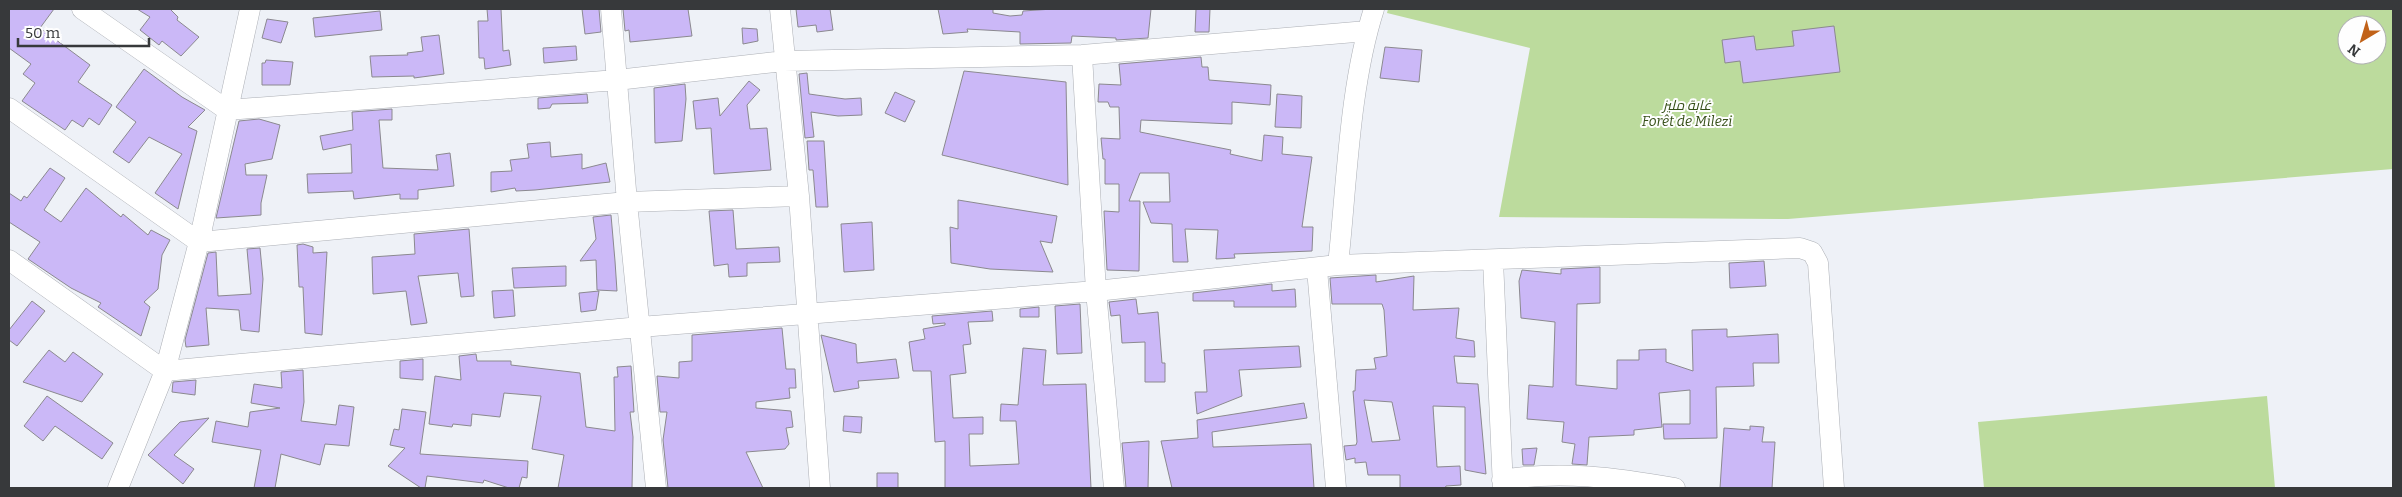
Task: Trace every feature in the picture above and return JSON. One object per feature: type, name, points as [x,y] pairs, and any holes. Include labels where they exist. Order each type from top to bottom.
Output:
[{"type":"street","points":[[82,9],[227,110],[617,80],[784,62],[1082,55],[1367,30]]},
{"type":"street","points":[[118,488],[165,371],[200,242],[250,9]]},
{"type":"street","points":[[611,9],[627,202],[656,488]]},
{"type":"street","points":[[780,9],[799,196],[820,488]]},
{"type":"street","points":[[1338,265],[1357,81],[1367,30],[1374,9]]},
{"type":"street","points":[[1082,55],[1096,291],[1114,488]]},
{"type":"street","points":[[9,108],[200,242],[627,202],[799,196]]},
{"type":"street","points":[[9,260],[165,371],[640,327],[1096,291],[1317,269],[1338,265],[1800,248],[1812,252],[1818,264],[1834,488]]},
{"type":"street","points":[[1493,260],[1503,484],[1528,476],[1559,474],[1618,478],[1675,488]]},
{"type":"street","points":[[1317,269],[1336,488]]},
{"type":"green space","name":"غابة مليز Forêt de Milezi","points":[[1388,9],[2393,9],[2393,169],[1788,219],[1499,217],[1530,48],[1387,13]]},
{"type":"green space","points":[[2267,396],[2275,488],[1984,488],[1978,422]]},
{"type":"building","points":[[9,9],[54,9],[40,28],[90,65],[78,82],[112,105],[99,125],[89,118],[83,127],[72,120],[65,130],[22,101],[35,83],[23,74],[31,64],[9,48]]},
{"type":"building","points":[[137,9],[170,9],[178,17],[177,20],[199,37],[181,56],[162,41],[159,45],[140,30],[150,17]]},
{"type":"building","points":[[487,9],[501,9],[503,51],[509,50],[511,65],[485,69],[484,58],[479,58],[478,21],[488,21]]},
{"type":"building","points":[[582,9],[599,9],[601,32],[585,34]]},
{"type":"building","points":[[623,9],[688,9],[692,36],[630,42],[629,30],[625,31]]},
{"type":"building","points":[[796,9],[830,9],[833,30],[817,32],[816,25],[798,27]]},
{"type":"building","points":[[938,9],[993,9],[993,13],[1010,16],[1022,15],[1023,11],[1053,9],[1151,9],[1148,38],[1116,40],[1116,38],[1072,36],[1071,43],[1020,44],[1020,32],[967,29],[968,32],[943,34]]},
{"type":"building","points":[[1196,9],[1210,9],[1209,32],[1195,32]]},
{"type":"building","points":[[380,11],[382,30],[315,37],[313,18]]},
{"type":"building","points":[[267,19],[288,22],[281,43],[262,38]]},
{"type":"building","points":[[1834,26],[1840,72],[1743,83],[1740,61],[1725,63],[1722,40],[1754,36],[1756,50],[1794,46],[1792,31]]},
{"type":"building","points":[[742,28],[757,29],[758,41],[743,44]]},
{"type":"building","points":[[439,35],[444,74],[414,78],[414,76],[372,77],[370,56],[408,55],[407,53],[423,51],[421,37]]},
{"type":"building","points":[[576,46],[577,60],[544,63],[543,48]]},
{"type":"building","points":[[1385,47],[1422,50],[1419,82],[1380,78]]},
{"type":"building","points":[[1201,57],[1202,67],[1208,67],[1209,80],[1271,85],[1270,105],[1232,102],[1232,124],[1141,120],[1140,132],[1231,150],[1230,154],[1262,161],[1264,135],[1283,137],[1282,154],[1312,157],[1302,227],[1313,227],[1312,251],[1234,254],[1235,258],[1216,259],[1218,230],[1185,229],[1188,262],[1173,262],[1172,224],[1151,223],[1143,202],[1170,202],[1169,173],[1140,173],[1129,201],[1140,201],[1139,271],[1107,270],[1104,211],[1119,212],[1119,184],[1105,184],[1105,159],[1103,159],[1101,138],[1120,139],[1119,107],[1110,107],[1108,102],[1098,102],[1099,84],[1121,85],[1119,64]]},
{"type":"building","points":[[266,60],[293,62],[290,85],[262,85],[262,63],[265,63]]},
{"type":"building","points":[[144,69],[182,97],[205,110],[188,127],[197,131],[178,209],[155,193],[182,154],[149,137],[129,163],[113,152],[136,122],[116,107]]},
{"type":"building","points":[[964,71],[1066,82],[1068,185],[942,155]]},
{"type":"building","points":[[807,73],[809,94],[845,99],[861,98],[862,115],[838,116],[811,112],[814,137],[805,138],[799,74]]},
{"type":"building","points":[[749,81],[760,90],[747,105],[750,129],[767,128],[771,170],[714,174],[711,128],[696,129],[693,101],[718,98],[720,116]]},
{"type":"building","points":[[685,84],[686,99],[682,141],[655,143],[654,88]]},
{"type":"building","points":[[895,92],[915,101],[905,122],[885,113]]},
{"type":"building","points":[[587,94],[588,103],[552,104],[550,108],[538,109],[538,98]]},
{"type":"building","points":[[1277,94],[1302,96],[1301,128],[1275,127]]},
{"type":"building","points":[[392,109],[392,120],[379,120],[383,168],[438,170],[436,155],[450,153],[454,186],[418,190],[418,199],[400,199],[400,194],[354,199],[353,191],[308,193],[307,174],[352,173],[351,144],[323,150],[320,136],[353,130],[352,112]]},
{"type":"building","points":[[259,119],[280,125],[272,159],[245,164],[246,175],[267,175],[261,203],[261,215],[216,218],[239,121]]},
{"type":"building","points":[[807,141],[824,141],[828,207],[816,207],[813,170],[809,170]]},
{"type":"building","points":[[550,142],[551,157],[582,154],[582,169],[606,163],[610,182],[535,190],[516,191],[515,188],[491,192],[491,172],[512,171],[510,160],[529,158],[527,144]]},
{"type":"building","points":[[50,168],[65,178],[44,210],[61,222],[86,188],[121,217],[123,214],[148,235],[151,230],[170,240],[162,255],[158,289],[144,302],[150,307],[141,336],[98,307],[101,303],[71,288],[28,259],[40,242],[9,222],[9,193],[21,201],[24,196],[27,198]]},
{"type":"building","points":[[958,200],[1057,216],[1052,243],[1040,241],[1053,272],[990,269],[951,263],[950,227],[958,229]]},
{"type":"building","points":[[733,210],[736,249],[779,247],[780,262],[747,263],[747,276],[729,277],[728,264],[714,266],[709,211]]},
{"type":"building","points":[[611,215],[617,291],[597,290],[596,260],[580,261],[596,239],[593,217]]},
{"type":"building","points":[[872,222],[874,270],[844,272],[841,224]]},
{"type":"building","points":[[469,229],[474,296],[461,297],[458,273],[418,276],[427,323],[411,325],[406,291],[373,294],[372,257],[415,254],[414,234]]},
{"type":"building","points":[[303,244],[313,247],[313,253],[327,252],[322,335],[305,333],[303,287],[299,287],[297,245]]},
{"type":"building","points":[[260,248],[263,279],[259,332],[241,330],[239,310],[206,308],[209,345],[186,347],[185,340],[208,253],[216,252],[218,296],[251,294],[247,249]]},
{"type":"building","points":[[1764,261],[1766,286],[1730,288],[1729,263]]},
{"type":"building","points":[[566,266],[566,286],[514,288],[512,268]]},
{"type":"building","points":[[1600,267],[1600,303],[1577,304],[1576,385],[1617,389],[1617,360],[1639,360],[1639,350],[1666,349],[1666,362],[1693,371],[1692,330],[1727,329],[1727,337],[1778,334],[1779,363],[1753,363],[1754,386],[1716,387],[1717,438],[1664,439],[1663,424],[1690,424],[1690,390],[1659,393],[1662,427],[1634,430],[1634,435],[1589,437],[1587,465],[1572,464],[1575,444],[1562,442],[1564,422],[1527,419],[1529,385],[1553,387],[1555,322],[1521,318],[1519,281],[1522,270],[1561,274],[1561,269]]},
{"type":"building","points":[[1376,275],[1376,282],[1414,276],[1413,310],[1459,308],[1456,338],[1474,341],[1475,357],[1454,356],[1457,383],[1478,384],[1486,474],[1465,470],[1465,407],[1433,406],[1437,467],[1460,466],[1461,485],[1446,486],[1445,488],[1400,488],[1400,475],[1368,475],[1366,462],[1355,463],[1355,458],[1346,460],[1344,446],[1356,445],[1357,442],[1353,391],[1355,391],[1356,370],[1376,369],[1374,358],[1387,356],[1384,310],[1382,304],[1332,304],[1330,278]],"holes":[[[1364,400],[1392,402],[1400,440],[1372,442]]]},
{"type":"building","points":[[1272,284],[1272,291],[1295,289],[1296,307],[1234,307],[1234,301],[1193,301],[1193,293]]},
{"type":"building","points":[[513,290],[515,316],[494,318],[492,291]]},
{"type":"building","points":[[599,291],[596,310],[581,312],[579,293]]},
{"type":"building","points":[[1136,299],[1138,314],[1158,312],[1162,363],[1165,363],[1165,382],[1145,382],[1145,342],[1122,343],[1120,315],[1111,316],[1109,302]]},
{"type":"building","points":[[32,301],[45,311],[17,346],[9,340],[9,330]]},
{"type":"building","points":[[1080,304],[1082,353],[1057,354],[1055,306]]},
{"type":"building","points":[[1039,307],[1039,317],[1020,317],[1020,309]]},
{"type":"building","points":[[992,311],[993,321],[968,322],[971,344],[963,345],[966,373],[950,375],[953,418],[983,417],[983,434],[969,434],[970,466],[1019,464],[1016,421],[1000,421],[1001,404],[1018,405],[1023,348],[1046,350],[1043,385],[1086,384],[1091,488],[945,488],[945,441],[935,442],[931,371],[913,371],[909,342],[925,339],[923,329],[945,325],[945,323],[933,324],[932,316]]},
{"type":"building","points":[[782,328],[786,369],[795,369],[796,388],[789,388],[790,398],[756,402],[756,408],[791,411],[793,427],[786,428],[789,444],[785,449],[746,452],[763,488],[668,488],[663,440],[667,412],[660,412],[657,376],[679,378],[679,362],[692,361],[692,335]]},
{"type":"building","points":[[821,335],[856,344],[857,363],[896,359],[899,378],[858,381],[859,388],[834,392]]},
{"type":"building","points":[[1299,346],[1301,367],[1239,370],[1242,396],[1197,414],[1195,392],[1207,392],[1204,350]]},
{"type":"building","points":[[49,350],[65,362],[73,352],[103,374],[82,402],[23,382]]},
{"type":"building","points":[[476,354],[477,361],[511,361],[511,365],[580,373],[586,427],[615,431],[614,377],[618,377],[617,367],[631,366],[634,412],[630,412],[633,437],[632,488],[558,488],[564,455],[532,449],[541,396],[504,393],[500,417],[472,414],[471,426],[453,424],[452,427],[429,424],[435,376],[461,380],[459,356]]},
{"type":"building","points":[[423,359],[423,380],[400,378],[400,361]]},
{"type":"building","points":[[303,370],[304,402],[301,421],[336,425],[339,405],[354,407],[349,446],[325,444],[320,465],[281,454],[275,488],[254,488],[261,450],[212,442],[216,421],[248,427],[250,412],[280,408],[251,403],[254,384],[282,388],[281,372]]},
{"type":"building","points":[[196,380],[195,395],[172,392],[173,382]]},
{"type":"building","points":[[47,396],[113,443],[102,459],[55,426],[43,441],[24,426]]},
{"type":"building","points":[[1304,403],[1307,418],[1212,432],[1213,447],[1311,444],[1314,488],[1172,488],[1161,441],[1198,438],[1197,420]]},
{"type":"building","points":[[402,409],[426,412],[420,454],[528,461],[527,478],[522,477],[519,488],[509,488],[484,480],[483,483],[427,476],[425,488],[421,488],[388,466],[405,448],[390,445],[394,429],[399,430]]},
{"type":"building","points":[[844,416],[862,417],[861,433],[843,431]]},
{"type":"building","points":[[209,418],[174,455],[194,469],[183,484],[148,455],[180,422]]},
{"type":"building","points":[[1750,426],[1764,427],[1762,442],[1775,442],[1772,488],[1720,488],[1724,428],[1750,430]]},
{"type":"building","points":[[1149,441],[1148,488],[1126,488],[1122,443]]},
{"type":"building","points":[[1537,448],[1534,465],[1523,465],[1522,449]]},
{"type":"building","points":[[877,473],[898,473],[898,488],[877,488]]}]
